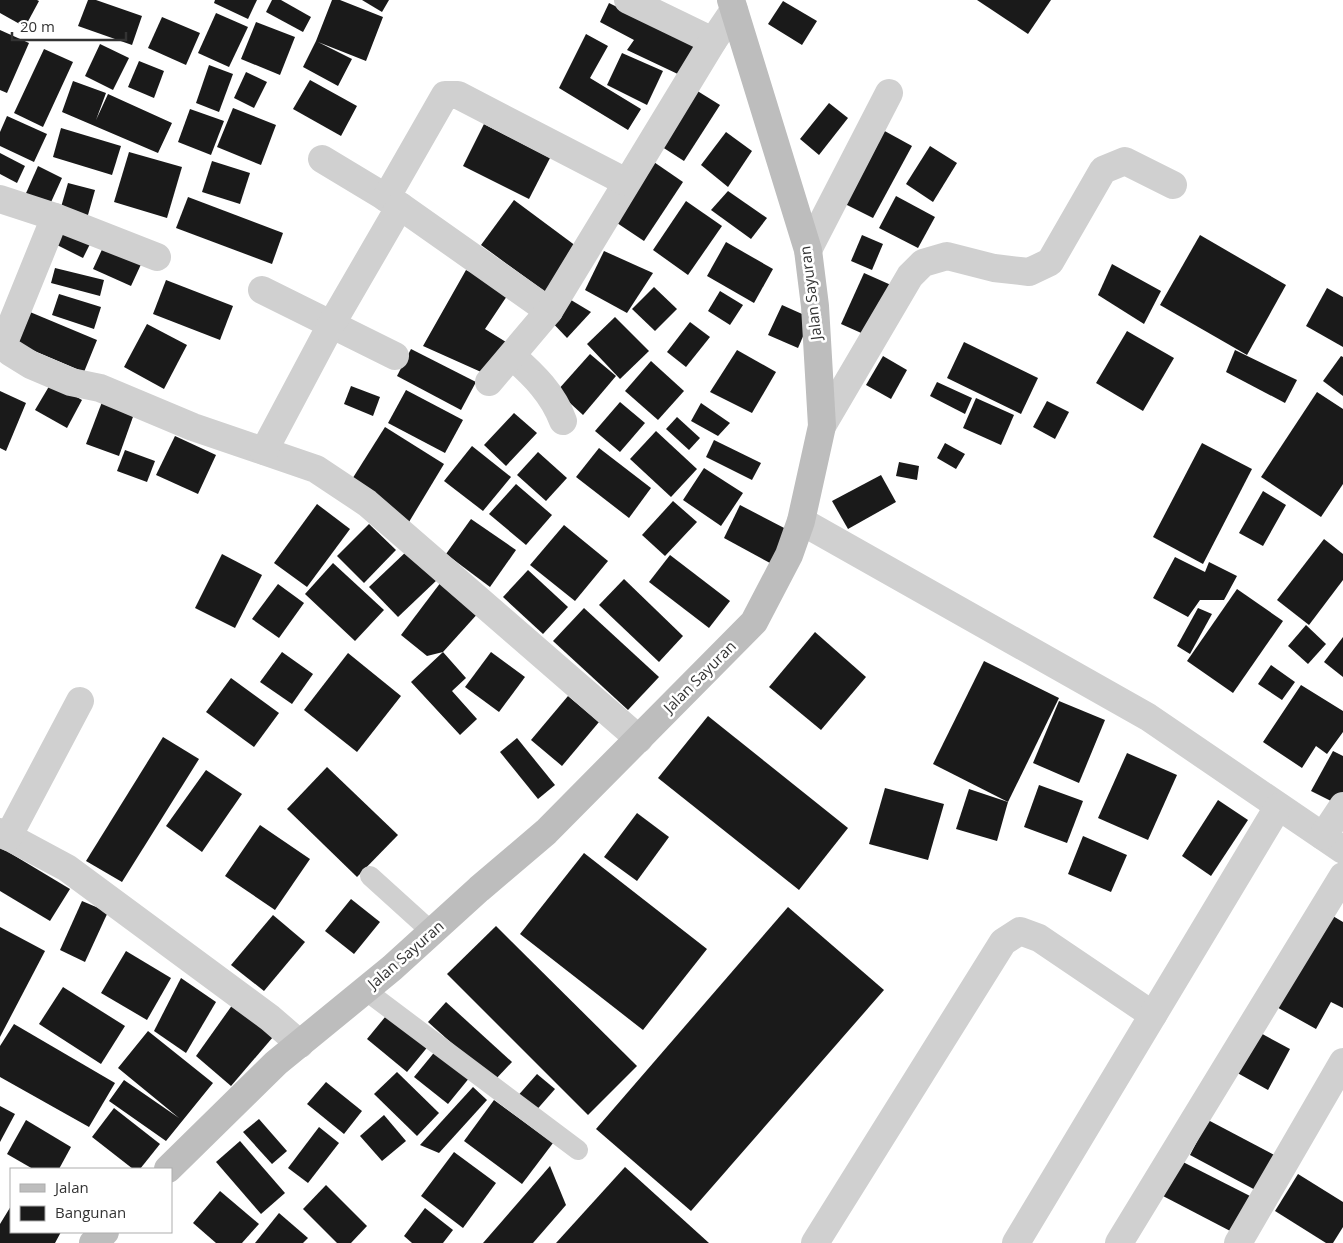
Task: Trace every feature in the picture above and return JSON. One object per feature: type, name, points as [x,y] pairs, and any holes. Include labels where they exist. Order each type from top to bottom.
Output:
[{"type":"street","points":[[628,0],[713,41]]},
{"type":"street","points":[[489,382],[548,310],[713,41],[732,5]]},
{"type":"street","name":"Jalan Sayuran","points":[[169,1168],[276,1063],[433,933],[479,889],[546,832],[754,622],[790,555],[801,521],[822,426],[815,306],[808,250],[732,5]]},
{"type":"street","points":[[808,250],[889,93]]},
{"type":"street","points":[[264,451],[331,325],[445,95],[458,95],[626,182]]},
{"type":"street","points":[[322,160],[393,202],[548,310]]},
{"type":"street","points":[[822,426],[910,276],[923,263],[947,256],[994,268],[1029,272],[1050,262],[1103,170],[1125,161],[1173,185]]},
{"type":"street","points":[[0,199],[55,217],[157,257]]},
{"type":"street","points":[[55,217],[3,345],[10,352],[31,366],[71,382],[100,388],[193,427],[316,469],[367,503],[638,739]]},
{"type":"street","points":[[262,290],[395,356]]},
{"type":"street","points":[[512,356],[528,369],[555,401],[563,421]]},
{"type":"street","points":[[801,521],[1148,717],[1333,843],[1343,806]]},
{"type":"street","points":[[80,701],[4,834],[67,868],[270,1018],[300,1044]]},
{"type":"street","points":[[1016,1243],[1278,807]]},
{"type":"street","points":[[1119,1243],[1343,876]]},
{"type":"street","points":[[815,1243],[1003,942],[1020,931],[1039,938],[1153,1016]]},
{"type":"street","points":[[1238,1243],[1343,1062]]},
{"type":"street","points":[[93,1243],[104,1233]]},
{"type":"lane","points":[[370,876],[433,933]]},
{"type":"lane","points":[[365,990],[578,1150]]},
{"type":"building","points":[[0,0],[39,1],[25,27],[0,13]]},
{"type":"building","points":[[88,0],[96,0],[142,16],[132,45],[78,26]]},
{"type":"building","points":[[215,0],[257,0],[248,19],[214,3]]},
{"type":"building","points":[[272,0],[281,0],[311,17],[303,32],[266,12]]},
{"type":"building","points":[[332,0],[340,0],[383,17],[366,61],[318,42],[352,59],[338,86],[303,67],[316,41]]},
{"type":"building","points":[[362,0],[389,0],[382,12]]},
{"type":"building","points":[[977,0],[1051,0],[1028,34]]},
{"type":"building","points":[[783,1],[817,21],[802,45],[768,24]]},
{"type":"building","points":[[609,3],[696,46],[682,76],[627,50],[634,40],[600,22]]},
{"type":"building","points":[[216,13],[248,27],[229,67],[198,53]]},
{"type":"building","points":[[162,17],[200,33],[186,65],[148,48]]},
{"type":"building","points":[[256,22],[295,37],[280,75],[241,59]]},
{"type":"building","points":[[0,30],[29,43],[7,93],[0,90]]},
{"type":"building","points":[[586,34],[608,46],[590,78],[641,109],[628,130],[559,88]]},
{"type":"building","points":[[100,44],[129,58],[113,90],[85,76]]},
{"type":"building","points":[[44,49],[73,62],[43,127],[14,113]]},
{"type":"building","points":[[622,53],[663,71],[647,105],[607,85]]},
{"type":"building","points":[[139,61],[164,71],[154,98],[128,87]]},
{"type":"building","points":[[209,65],[233,74],[219,112],[196,103]]},
{"type":"building","points":[[246,72],[267,82],[254,108],[234,98]]},
{"type":"building","points":[[310,80],[357,106],[341,136],[293,109]]},
{"type":"building","points":[[73,81],[106,93],[96,120],[108,94],[172,123],[158,153],[62,112]]},
{"type":"building","points":[[691,87],[720,105],[684,161],[656,143]]},
{"type":"building","points":[[829,103],[848,118],[819,155],[800,139]]},
{"type":"building","points":[[233,108],[276,125],[261,165],[217,147]]},
{"type":"building","points":[[190,109],[224,121],[211,155],[178,142]]},
{"type":"building","points":[[7,116],[47,134],[34,162],[0,146],[0,132]]},
{"type":"building","points":[[484,124],[550,158],[529,199],[463,166]]},
{"type":"building","points":[[61,128],[121,146],[112,175],[53,157]]},
{"type":"building","points":[[881,129],[912,146],[873,218],[841,202]]},
{"type":"building","points":[[726,132],[752,151],[728,187],[701,165]]},
{"type":"building","points":[[930,146],[957,163],[933,202],[906,184]]},
{"type":"building","points":[[129,152],[182,167],[167,218],[114,202]]},
{"type":"building","points":[[0,153],[25,166],[17,183],[0,174]]},
{"type":"building","points":[[651,160],[683,182],[644,241],[611,219]]},
{"type":"building","points":[[212,161],[250,173],[240,204],[202,192]]},
{"type":"building","points":[[38,166],[62,178],[47,211],[23,200]]},
{"type":"building","points":[[68,183],[95,190],[86,222],[59,214]]},
{"type":"building","points":[[728,191],[767,218],[751,239],[711,210]]},
{"type":"building","points":[[896,196],[935,217],[918,248],[879,228]]},
{"type":"building","points":[[188,197],[283,233],[272,264],[176,228]]},
{"type":"building","points":[[514,200],[584,252],[551,296],[481,245]]},
{"type":"building","points":[[686,201],[722,226],[688,275],[653,250]]},
{"type":"building","points":[[58,228],[90,244],[83,258],[51,242]]},
{"type":"building","points":[[862,235],[883,244],[872,270],[851,261]]},
{"type":"building","points":[[1200,235],[1286,285],[1247,355],[1160,305]]},
{"type":"building","points":[[726,242],[773,269],[754,303],[707,276]]},
{"type":"building","points":[[105,243],[143,260],[131,286],[93,269]]},
{"type":"building","points":[[604,251],[653,273],[627,313],[585,290]]},
{"type":"building","points":[[1112,264],[1161,291],[1144,324],[1098,295]]},
{"type":"building","points":[[55,268],[104,280],[100,296],[51,283]]},
{"type":"building","points":[[466,270],[511,290],[485,329],[511,345],[490,376],[423,346]]},
{"type":"building","points":[[864,273],[891,285],[868,336],[841,324]]},
{"type":"building","points":[[166,280],[233,306],[220,340],[153,314]]},
{"type":"building","points":[[654,287],[677,309],[655,331],[632,309]]},
{"type":"building","points":[[1327,288],[1343,297],[1343,347],[1306,326]]},
{"type":"building","points":[[720,291],[743,305],[730,325],[708,311]]},
{"type":"building","points":[[59,294],[101,307],[94,329],[52,315]]},
{"type":"building","points":[[566,297],[591,312],[567,338],[547,317]]},
{"type":"building","points":[[782,305],[811,318],[798,348],[768,335]]},
{"type":"building","points":[[30,312],[97,340],[84,372],[18,344]]},
{"type":"building","points":[[615,317],[649,351],[620,379],[587,344]]},
{"type":"building","points":[[690,322],[710,337],[686,367],[667,352]]},
{"type":"building","points":[[147,324],[187,345],[164,389],[124,367]]},
{"type":"building","points":[[1127,331],[1174,358],[1143,411],[1096,383]]},
{"type":"building","points":[[964,342],[1038,378],[1021,414],[947,378]]},
{"type":"building","points":[[411,349],[476,382],[461,410],[397,376]]},
{"type":"building","points":[[737,350],[776,372],[752,413],[710,392]]},
{"type":"building","points":[[1235,350],[1297,380],[1285,403],[1226,372]]},
{"type":"building","points":[[590,354],[616,376],[583,415],[557,391]]},
{"type":"building","points":[[883,356],[907,370],[891,399],[866,385]]},
{"type":"building","points":[[1341,356],[1343,357],[1343,396],[1323,381]]},
{"type":"building","points":[[651,361],[684,391],[658,420],[625,391]]},
{"type":"building","points":[[937,382],[972,398],[965,414],[930,396]]},
{"type":"building","points":[[51,383],[82,400],[67,428],[35,410]]},
{"type":"building","points":[[351,386],[380,397],[373,416],[344,404]]},
{"type":"building","points":[[406,390],[463,420],[445,453],[388,423]]},
{"type":"building","points":[[0,391],[26,403],[6,451],[0,448]]},
{"type":"building","points":[[1317,392],[1343,409],[1343,484],[1321,517],[1261,477]]},
{"type":"building","points":[[976,398],[1014,415],[1001,445],[963,428]]},
{"type":"building","points":[[1047,401],[1069,412],[1055,439],[1033,427]]},
{"type":"building","points":[[102,402],[134,414],[119,456],[86,444]]},
{"type":"building","points":[[620,402],[645,423],[620,452],[595,431]]},
{"type":"building","points":[[701,403],[730,423],[718,436],[691,421]]},
{"type":"building","points":[[514,413],[537,433],[506,466],[484,445]]},
{"type":"building","points":[[677,417],[700,438],[689,450],[666,429]]},
{"type":"building","points":[[385,427],[444,464],[409,522],[349,484]]},
{"type":"building","points":[[656,431],[697,469],[671,497],[630,459]]},
{"type":"building","points":[[175,436],[216,455],[198,494],[156,475]]},
{"type":"building","points":[[714,440],[761,463],[752,480],[706,457]]},
{"type":"building","points":[[945,443],[965,454],[956,469],[937,458]]},
{"type":"building","points":[[1202,443],[1252,469],[1203,564],[1153,537]]},
{"type":"building","points":[[472,446],[511,477],[483,511],[444,481]]},
{"type":"building","points":[[599,448],[651,488],[629,518],[576,477]]},
{"type":"building","points":[[125,450],[155,461],[147,482],[117,471]]},
{"type":"building","points":[[538,452],[567,478],[546,501],[517,475]]},
{"type":"building","points":[[899,462],[919,466],[917,480],[896,476]]},
{"type":"building","points":[[704,468],[743,493],[721,526],[683,500]]},
{"type":"building","points":[[881,475],[896,502],[848,529],[832,501]]},
{"type":"building","points":[[516,484],[552,515],[526,545],[489,514]]},
{"type":"building","points":[[1263,491],[1286,505],[1263,546],[1239,533]]},
{"type":"building","points":[[673,501],[697,522],[665,556],[642,535]]},
{"type":"building","points":[[317,504],[350,529],[307,587],[274,563]]},
{"type":"building","points":[[740,505],[788,530],[770,563],[724,538]]},
{"type":"building","points":[[471,519],[516,550],[490,587],[446,554]]},
{"type":"building","points":[[369,524],[396,550],[364,583],[337,556]]},
{"type":"building","points":[[564,525],[608,561],[575,601],[530,565]]},
{"type":"building","points":[[1324,539],[1343,554],[1343,580],[1309,625],[1277,600]]},
{"type":"building","points":[[409,549],[438,579],[398,617],[369,587]]},
{"type":"building","points":[[222,554],[262,575],[235,628],[195,608]]},
{"type":"building","points":[[670,555],[730,601],[709,628],[649,582]]},
{"type":"building","points":[[1175,557],[1205,572],[1209,562],[1237,576],[1224,600],[1200,600],[1188,617],[1153,598]]},
{"type":"building","points":[[333,563],[384,610],[355,641],[305,594]]},
{"type":"building","points":[[528,570],[568,607],[543,634],[503,597]]},
{"type":"building","points":[[624,579],[683,636],[659,662],[599,605]]},
{"type":"building","points":[[441,582],[480,611],[443,652],[427,656],[401,635]]},
{"type":"building","points":[[278,584],[304,603],[279,638],[252,619]]},
{"type":"building","points":[[1237,589],[1283,621],[1233,693],[1187,661]]},
{"type":"building","points":[[584,608],[659,677],[628,710],[553,641]]},
{"type":"building","points":[[1198,608],[1212,614],[1190,654],[1177,646]]},
{"type":"building","points":[[1306,625],[1326,644],[1308,664],[1288,646]]},
{"type":"building","points":[[815,632],[866,677],[821,730],[769,687]]},
{"type":"building","points":[[1343,637],[1343,677],[1324,662]]},
{"type":"building","points":[[282,652],[313,674],[292,704],[260,682]]},
{"type":"building","points":[[443,652],[466,678],[452,691],[477,719],[460,735],[411,682]]},
{"type":"building","points":[[491,652],[525,677],[499,712],[465,687]]},
{"type":"building","points":[[348,653],[401,696],[357,752],[304,710]]},
{"type":"building","points":[[984,661],[1059,698],[1008,802],[933,764]]},
{"type":"building","points":[[1271,665],[1295,682],[1282,700],[1258,684]]},
{"type":"building","points":[[231,678],[279,713],[254,747],[206,712]]},
{"type":"building","points":[[1301,685],[1343,711],[1343,732],[1327,754],[1316,746],[1302,768],[1263,742]]},
{"type":"building","points":[[568,696],[599,722],[562,766],[531,740]]},
{"type":"building","points":[[1059,701],[1105,720],[1079,783],[1033,763]]},
{"type":"building","points":[[708,716],[848,828],[799,890],[658,778]]},
{"type":"building","points":[[163,737],[199,759],[122,882],[86,861]]},
{"type":"building","points":[[517,738],[555,785],[538,799],[500,752]]},
{"type":"building","points":[[1333,751],[1343,756],[1343,797],[1339,805],[1311,791]]},
{"type":"building","points":[[1127,753],[1177,775],[1148,840],[1098,818]]},
{"type":"building","points":[[327,767],[398,835],[357,877],[287,809]]},
{"type":"building","points":[[206,770],[242,794],[202,852],[166,826]]},
{"type":"building","points":[[1039,785],[1083,801],[1067,843],[1024,827]]},
{"type":"building","points":[[885,788],[944,804],[928,860],[869,844]]},
{"type":"building","points":[[969,789],[1008,802],[997,841],[956,829]]},
{"type":"building","points":[[1218,800],[1248,820],[1211,876],[1182,856]]},
{"type":"building","points":[[637,813],[669,837],[637,881],[604,857]]},
{"type":"building","points":[[260,825],[310,859],[275,910],[225,876]]},
{"type":"building","points":[[1083,836],[1127,855],[1111,892],[1068,874]]},
{"type":"building","points":[[0,847],[70,889],[50,921],[0,891]]},
{"type":"building","points":[[584,853],[707,949],[643,1030],[520,934]]},
{"type":"building","points":[[351,899],[380,922],[354,954],[325,931]]},
{"type":"building","points":[[82,901],[108,912],[85,962],[60,950]]},
{"type":"building","points":[[788,907],[884,990],[691,1211],[596,1129]]},
{"type":"building","points":[[1326,912],[1343,922],[1343,1008],[1331,1002],[1316,1029],[1273,1005]]},
{"type":"building","points":[[273,915],[305,942],[264,991],[231,965]]},
{"type":"building","points":[[496,926],[637,1066],[588,1115],[447,974]]},
{"type":"building","points":[[0,927],[45,951],[0,1037]]},
{"type":"building","points":[[126,951],[171,978],[147,1020],[101,993]]},
{"type":"building","points":[[181,978],[216,1002],[186,1053],[154,1031]]},
{"type":"building","points":[[63,987],[125,1026],[101,1064],[39,1024]]},
{"type":"building","points":[[446,1002],[512,1062],[494,1081],[428,1022]]},
{"type":"building","points":[[233,1004],[273,1037],[231,1086],[196,1056]]},
{"type":"building","points":[[390,1011],[430,1044],[407,1072],[367,1039]]},
{"type":"building","points":[[14,1024],[115,1083],[89,1127],[0,1077],[0,1046]]},
{"type":"building","points":[[1255,1030],[1290,1049],[1268,1090],[1232,1070]]},
{"type":"building","points":[[148,1031],[213,1083],[166,1141],[109,1101],[124,1080],[179,1118],[118,1068]]},
{"type":"building","points":[[437,1049],[470,1077],[448,1104],[414,1077]]},
{"type":"building","points":[[397,1072],[439,1113],[417,1136],[374,1094]]},
{"type":"building","points":[[537,1074],[555,1089],[533,1114],[515,1099]]},
{"type":"building","points":[[326,1082],[362,1111],[344,1134],[307,1104]]},
{"type":"building","points":[[473,1087],[487,1100],[439,1153],[420,1145]]},
{"type":"building","points":[[494,1100],[553,1143],[522,1184],[464,1141]]},
{"type":"building","points":[[0,1106],[15,1114],[0,1142]]},
{"type":"building","points":[[114,1108],[160,1144],[141,1168],[132,1168],[92,1137]]},
{"type":"building","points":[[384,1115],[406,1141],[382,1161],[360,1136]]},
{"type":"building","points":[[259,1119],[287,1151],[272,1164],[243,1132]]},
{"type":"building","points":[[26,1120],[71,1147],[60,1168],[31,1168],[7,1154]]},
{"type":"building","points":[[1208,1120],[1280,1158],[1261,1193],[1190,1155]]},
{"type":"building","points":[[319,1127],[339,1143],[308,1183],[288,1168]]},
{"type":"building","points":[[240,1141],[285,1193],[261,1214],[216,1162]]},
{"type":"building","points":[[454,1152],[496,1183],[463,1228],[421,1196]]},
{"type":"building","points":[[1181,1161],[1254,1198],[1236,1234],[1163,1196]]},
{"type":"building","points":[[550,1166],[566,1205],[533,1243],[483,1243]]},
{"type":"building","points":[[625,1167],[709,1243],[556,1243]]},
{"type":"building","points":[[1298,1174],[1343,1202],[1343,1227],[1333,1243],[1326,1243],[1275,1211]]},
{"type":"building","points":[[326,1185],[367,1226],[351,1243],[337,1243],[303,1209]]},
{"type":"building","points":[[220,1191],[259,1224],[242,1243],[216,1243],[193,1223]]},
{"type":"building","points":[[10,1208],[10,1233],[60,1233],[55,1243],[0,1243],[0,1224]]},
{"type":"building","points":[[425,1208],[453,1230],[443,1243],[412,1243],[404,1236]]},
{"type":"building","points":[[279,1213],[308,1238],[303,1243],[255,1243]]}]
